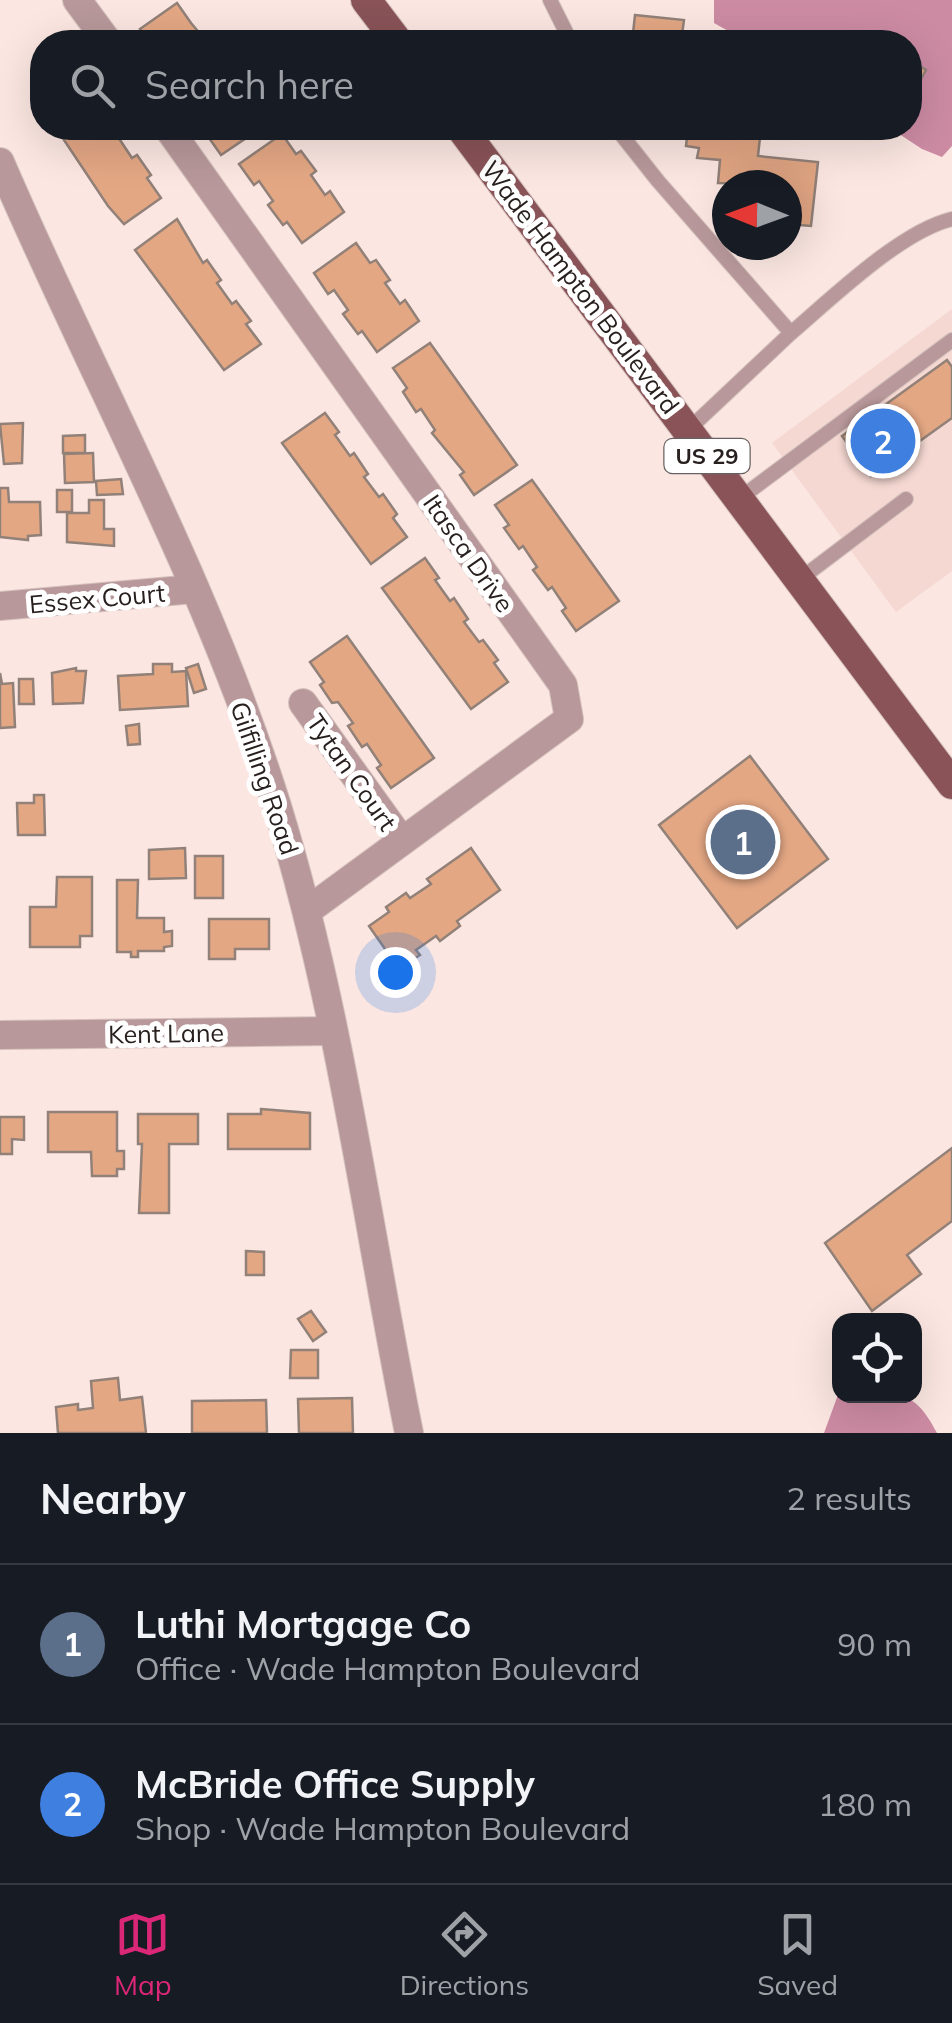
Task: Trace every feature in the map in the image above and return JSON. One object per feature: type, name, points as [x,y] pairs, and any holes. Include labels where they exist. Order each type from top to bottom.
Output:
[{"type":"main road","points":[[366,0],[389,30]]},
{"type":"main road","name":"Wade Hampton Boulevard","points":[[470,140],[952,784]]},
{"type":"street","points":[[77,0],[99,30]]},
{"type":"street","name":"Itasca Drive","points":[[177,140],[563,685],[570,718],[307,910]]},
{"type":"street","name":"Gilfilling Road","points":[[0,162],[44,266],[172,533],[250,728],[307,910],[409,1433]]},
{"type":"street","name":"Essex Court","points":[[0,606],[194,589]]},
{"type":"street","name":"Tytan Court","points":[[303,703],[402,841]]},
{"type":"street","name":"Kent Lane","points":[[0,1035],[332,1030]]},
{"type":"lane","points":[[550,0],[565,30]]},
{"type":"lane","points":[[626,140],[791,332]]},
{"type":"lane","points":[[688,430],[791,332],[853,280],[901,245],[952,219]]},
{"type":"lane","points":[[739,499],[952,340]]},
{"type":"lane","points":[[799,580],[906,499]]},
{"type":"shaded area","points":[[714,0],[952,0],[952,146],[942,157],[908,140],[922,140],[922,30],[727,30],[714,23]]},
{"type":"shaded area","points":[[952,309],[952,571],[896,612],[772,443]]},
{"type":"shaded area","points":[[835,1403],[915,1403],[937,1433],[824,1433]]},
{"type":"building","points":[[177,3],[197,30],[141,30]]},
{"type":"building","points":[[635,15],[684,20],[683,30],[633,30]]},
{"type":"building","points":[[64,140],[120,140],[132,158],[137,155],[161,198],[124,224]]},
{"type":"building","points":[[210,140],[243,140],[221,155]]},
{"type":"building","points":[[273,140],[286,140],[296,154],[301,151],[316,171],[311,175],[325,195],[330,191],[344,212],[302,243],[268,205],[273,201],[259,181],[254,185],[239,164]]},
{"type":"building","points":[[687,140],[760,140],[758,156],[818,162],[811,226],[802,225],[802,170],[719,170],[720,160],[697,158],[699,148],[686,146]]},
{"type":"building","points":[[177,219],[203,263],[207,260],[221,280],[217,283],[232,304],[236,301],[251,321],[246,324],[261,344],[224,370],[135,250]]},
{"type":"building","points":[[356,243],[370,263],[376,260],[390,280],[385,283],[400,304],[405,300],[419,321],[377,352],[343,314],[348,310],[334,290],[328,294],[314,273]]},
{"type":"building","points":[[430,343],[517,465],[474,495],[460,475],[464,472],[432,433],[435,430],[421,409],[416,412],[403,392],[407,388],[393,368]]},
{"type":"building","points":[[947,360],[952,367],[952,418],[871,476],[842,436]]},
{"type":"building","points":[[325,413],[339,432],[335,435],[368,474],[364,477],[397,514],[393,518],[407,537],[371,564],[282,443]]},
{"type":"building","points":[[23,423],[22,463],[4,464],[0,424]]},
{"type":"building","points":[[85,435],[85,453],[63,453],[63,436]]},
{"type":"building","points":[[93,453],[94,482],[65,483],[64,454]]},
{"type":"building","points":[[121,479],[123,494],[97,495],[96,481]]},
{"type":"building","points":[[532,480],[619,601],[576,631],[552,587],[548,590],[533,570],[537,567],[523,546],[519,549],[504,528],[509,525],[495,505]]},
{"type":"building","points":[[0,488],[8,488],[9,502],[40,502],[41,535],[28,536],[28,540],[0,537]]},
{"type":"building","points":[[57,490],[72,490],[72,512],[57,512]]},
{"type":"building","points":[[89,500],[104,500],[104,529],[114,529],[114,546],[67,542],[67,513],[89,513]]},
{"type":"building","points":[[425,558],[439,578],[435,580],[468,619],[464,622],[498,660],[494,663],[508,682],[471,709],[382,588]]},
{"type":"building","points":[[347,636],[434,758],[391,788],[367,744],[362,747],[348,726],[353,723],[320,685],[324,682],[310,662]]},
{"type":"building","points":[[153,664],[172,664],[172,672],[186,671],[188,706],[120,710],[118,676],[153,674]]},
{"type":"building","points":[[198,664],[206,689],[194,693],[186,668]]},
{"type":"building","points":[[76,668],[86,671],[83,703],[53,704],[52,673]]},
{"type":"building","points":[[0,673],[2,684],[13,683],[15,727],[0,728]]},
{"type":"building","points":[[19,679],[33,679],[34,704],[19,704]]},
{"type":"building","points":[[139,724],[140,744],[128,745],[126,726]]},
{"type":"building","points":[[750,756],[828,859],[737,928],[659,825]]},
{"type":"building","points":[[34,795],[44,795],[45,835],[18,835],[17,803],[34,803]]},
{"type":"building","points":[[185,848],[186,878],[149,879],[149,850]]},
{"type":"building","points":[[471,848],[500,890],[457,921],[460,926],[440,941],[436,936],[416,950],[420,955],[399,969],[369,926],[389,912],[386,907],[406,893],[410,898],[431,884],[427,879]]},
{"type":"building","points":[[195,856],[223,856],[223,898],[195,898]]},
{"type":"building","points":[[57,877],[92,877],[92,936],[80,936],[80,947],[30,947],[30,907],[56,907]]},
{"type":"building","points":[[117,880],[138,880],[137,918],[164,918],[164,932],[172,931],[172,946],[164,947],[164,951],[138,951],[138,957],[131,957],[131,952],[117,952]]},
{"type":"building","points":[[209,919],[269,919],[269,949],[235,949],[235,959],[209,959]]},
{"type":"building","points":[[261,1109],[310,1113],[310,1149],[228,1149],[228,1114],[261,1114]]},
{"type":"building","points":[[48,1112],[117,1112],[117,1151],[124,1151],[124,1169],[117,1169],[117,1176],[92,1176],[91,1152],[48,1152]]},
{"type":"building","points":[[138,1114],[198,1114],[198,1144],[169,1144],[169,1213],[139,1213],[142,1144],[138,1144]]},
{"type":"building","points":[[0,1117],[24,1117],[24,1140],[12,1139],[12,1154],[0,1154]]},
{"type":"building","points":[[952,1148],[952,1221],[907,1255],[921,1274],[872,1311],[825,1243]]},
{"type":"building","points":[[246,1251],[264,1252],[264,1275],[246,1275]]},
{"type":"building","points":[[311,1311],[326,1332],[313,1341],[298,1319]]},
{"type":"building","points":[[291,1350],[318,1350],[318,1378],[290,1378]]},
{"type":"building","points":[[118,1378],[120,1400],[142,1397],[146,1433],[58,1433],[56,1407],[78,1404],[78,1410],[93,1408],[91,1381]]},
{"type":"building","points":[[352,1398],[353,1433],[299,1433],[298,1399]]},
{"type":"building","points":[[266,1400],[267,1433],[192,1433],[192,1401]]},
{"type":"place","name":"McBride Office Supply","points":[[883,441]]},
{"type":"place","name":"Luthi Mortgage Co","points":[[743,842]]}]
